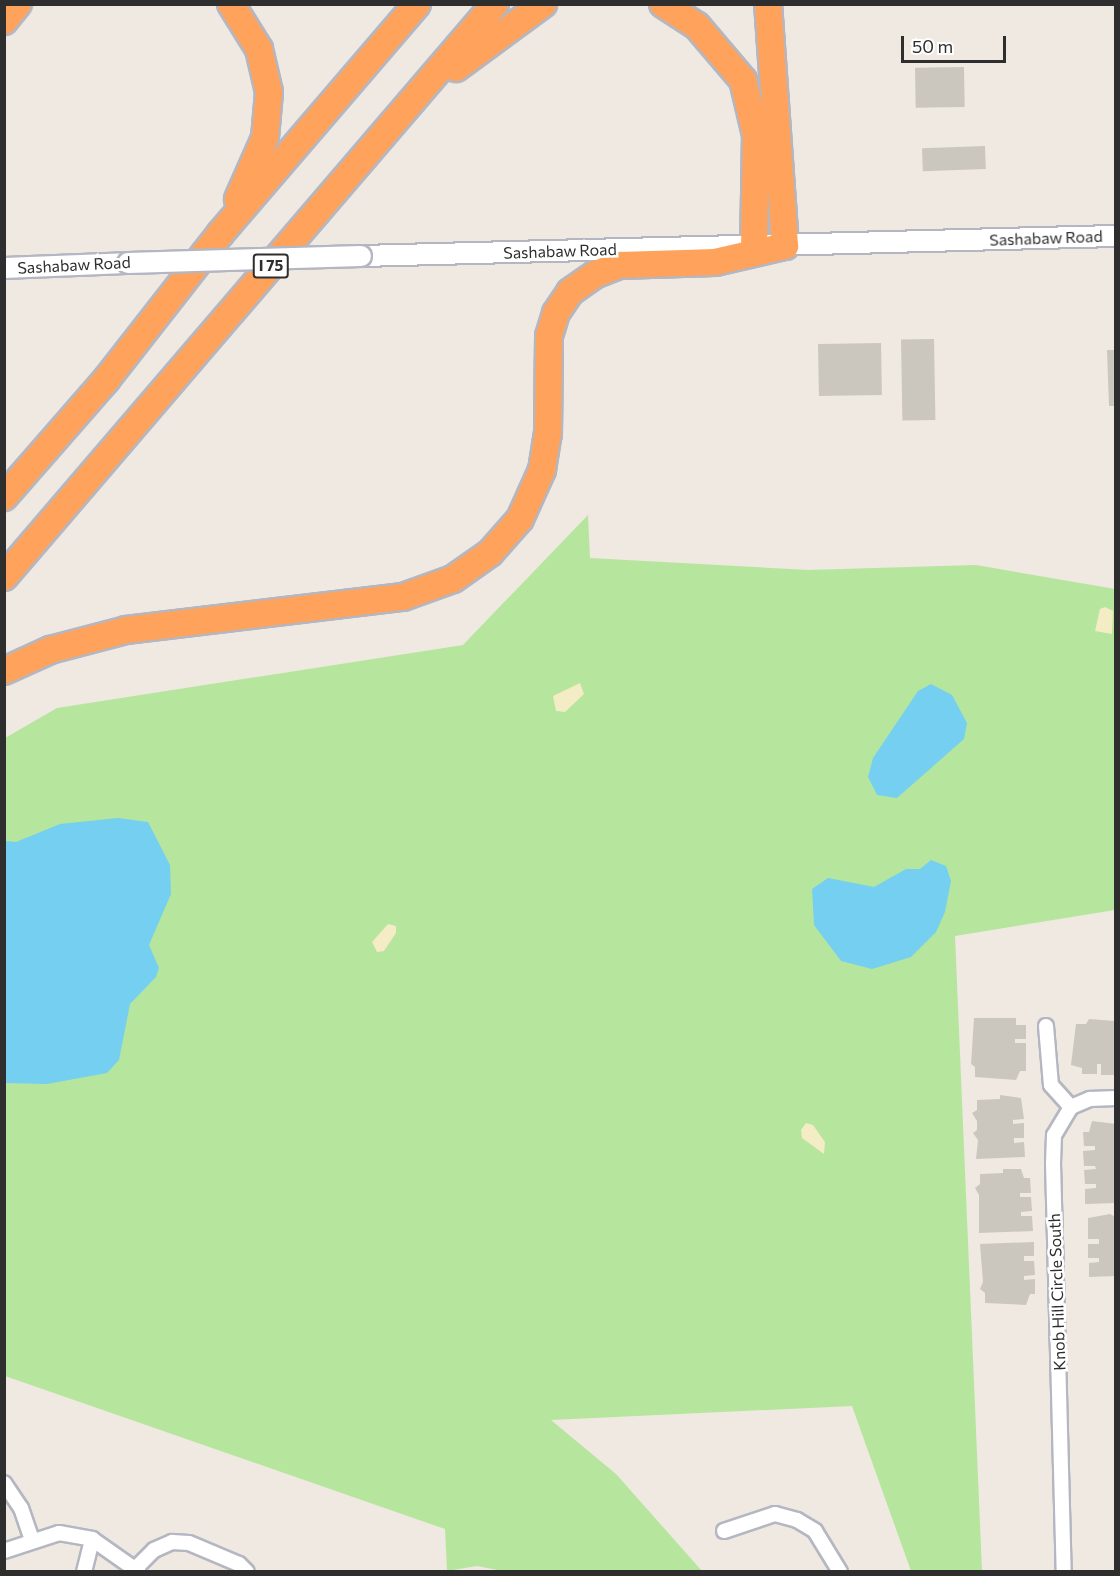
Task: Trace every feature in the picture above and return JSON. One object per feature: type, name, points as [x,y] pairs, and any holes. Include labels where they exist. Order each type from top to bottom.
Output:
[{"type":"highway","points":[[4,21],[18,4]]},
{"type":"highway","points":[[220,234],[259,157],[269,112],[268,83],[259,49],[231,4]]},
{"type":"highway","points":[[4,497],[106,380],[220,234],[417,4]]},
{"type":"highway","name":"I 75","points":[[4,577],[495,4]]},
{"type":"highway","points":[[400,117],[472,54],[543,4]]},
{"type":"highway","points":[[663,4],[697,26],[743,80],[756,135],[754,246]]},
{"type":"highway","points":[[4,671],[50,650],[112,633],[392,599],[434,588],[462,574],[509,533],[536,488],[548,443],[549,336],[556,313],[570,292],[596,274],[620,266],[715,262],[784,246],[768,4]]},
{"type":"main road","name":"Sashabaw Road","points":[[4,268],[1116,236]]},
{"type":"street","points":[[1046,1026],[1051,1085],[1071,1107],[1090,1099],[1116,1098]]},
{"type":"street","name":"Knob Hill Circle South","points":[[1064,1572],[1053,1163],[1054,1135],[1071,1107]]},
{"type":"street","points":[[4,1483],[21,1508],[32,1540]]},
{"type":"street","points":[[724,1531],[775,1514],[797,1520],[815,1531],[840,1572]]},
{"type":"street","points":[[4,1551],[58,1533],[92,1539],[137,1570],[154,1550],[172,1542],[189,1543],[239,1564],[247,1572]]},
{"type":"street","points":[[84,1572],[92,1539]]},
{"type":"green space","points":[[588,515],[590,558],[808,570],[976,565],[1115,589],[1115,910],[955,936],[982,1571],[911,1571],[852,1406],[551,1420],[616,1474],[702,1571],[508,1572],[477,1566],[447,1571],[445,1529],[5,1376],[5,738],[57,708],[463,645]]},
{"type":"sand","points":[[1105,607],[1113,611],[1112,634],[1095,631],[1100,609]]},
{"type":"sand","points":[[580,683],[584,694],[565,712],[556,711],[553,696]]},
{"type":"sand","points":[[388,924],[396,926],[396,933],[384,951],[377,952],[372,942]]},
{"type":"sand","points":[[806,1123],[813,1125],[825,1142],[824,1154],[802,1138],[801,1130]]},
{"type":"water","points":[[931,684],[952,695],[967,723],[964,739],[897,798],[877,795],[868,777],[873,758],[918,691]]},
{"type":"water","points":[[118,818],[148,822],[170,865],[171,894],[149,945],[159,968],[156,977],[130,1004],[119,1060],[107,1073],[47,1084],[5,1083],[5,841],[16,842],[60,824]]},
{"type":"water","points":[[931,860],[946,866],[951,881],[945,912],[936,932],[911,957],[872,969],[841,961],[814,925],[812,889],[828,878],[874,887],[906,869],[920,869]]},
{"type":"building","points":[[964,67],[965,107],[916,108],[915,68]]},
{"type":"building","points":[[985,146],[986,169],[923,171],[922,148]]},
{"type":"building","points":[[934,339],[935,420],[902,421],[901,340]]},
{"type":"building","points":[[881,343],[882,395],[819,396],[818,344]]},
{"type":"building","points":[[1107,350],[1116,350],[1116,406],[1109,406]]},
{"type":"building","points":[[974,1018],[1016,1018],[1016,1025],[1026,1025],[1026,1039],[1015,1039],[1015,1043],[1026,1043],[1026,1071],[1020,1071],[1016,1080],[975,1077],[975,1067],[971,1064]]},
{"type":"building","points":[[1089,1019],[1115,1021],[1115,1075],[1101,1075],[1101,1064],[1097,1064],[1097,1074],[1082,1074],[1082,1068],[1071,1065],[1076,1024],[1086,1024]]},
{"type":"building","points":[[1000,1095],[1021,1098],[1024,1119],[1013,1120],[1013,1124],[1024,1123],[1024,1138],[1014,1138],[1014,1143],[1024,1142],[1025,1157],[976,1159],[978,1140],[973,1133],[977,1130],[977,1121],[972,1113],[977,1110],[977,1100],[1000,1099]]},
{"type":"building","points":[[1092,1121],[1116,1124],[1116,1203],[1085,1204],[1085,1189],[1096,1188],[1096,1184],[1085,1184],[1084,1170],[1096,1169],[1095,1166],[1084,1166],[1083,1151],[1095,1150],[1095,1146],[1084,1146],[1083,1132],[1089,1132]]},
{"type":"building","points":[[1003,1169],[1021,1169],[1024,1178],[1030,1178],[1031,1193],[1020,1193],[1020,1197],[1031,1197],[1032,1211],[1021,1212],[1021,1216],[1032,1216],[1033,1231],[979,1233],[979,1195],[975,1188],[980,1184],[980,1174],[1003,1173]]},
{"type":"building","points":[[1110,1214],[1116,1217],[1116,1276],[1089,1277],[1089,1263],[1099,1262],[1099,1258],[1088,1258],[1088,1244],[1099,1244],[1099,1239],[1088,1239],[1088,1218]]},
{"type":"building","points":[[1034,1242],[1034,1256],[1024,1256],[1024,1261],[1034,1261],[1035,1275],[1024,1276],[1024,1280],[1035,1279],[1035,1294],[1030,1294],[1026,1305],[985,1303],[985,1293],[980,1289],[983,1282],[980,1244]]}]
